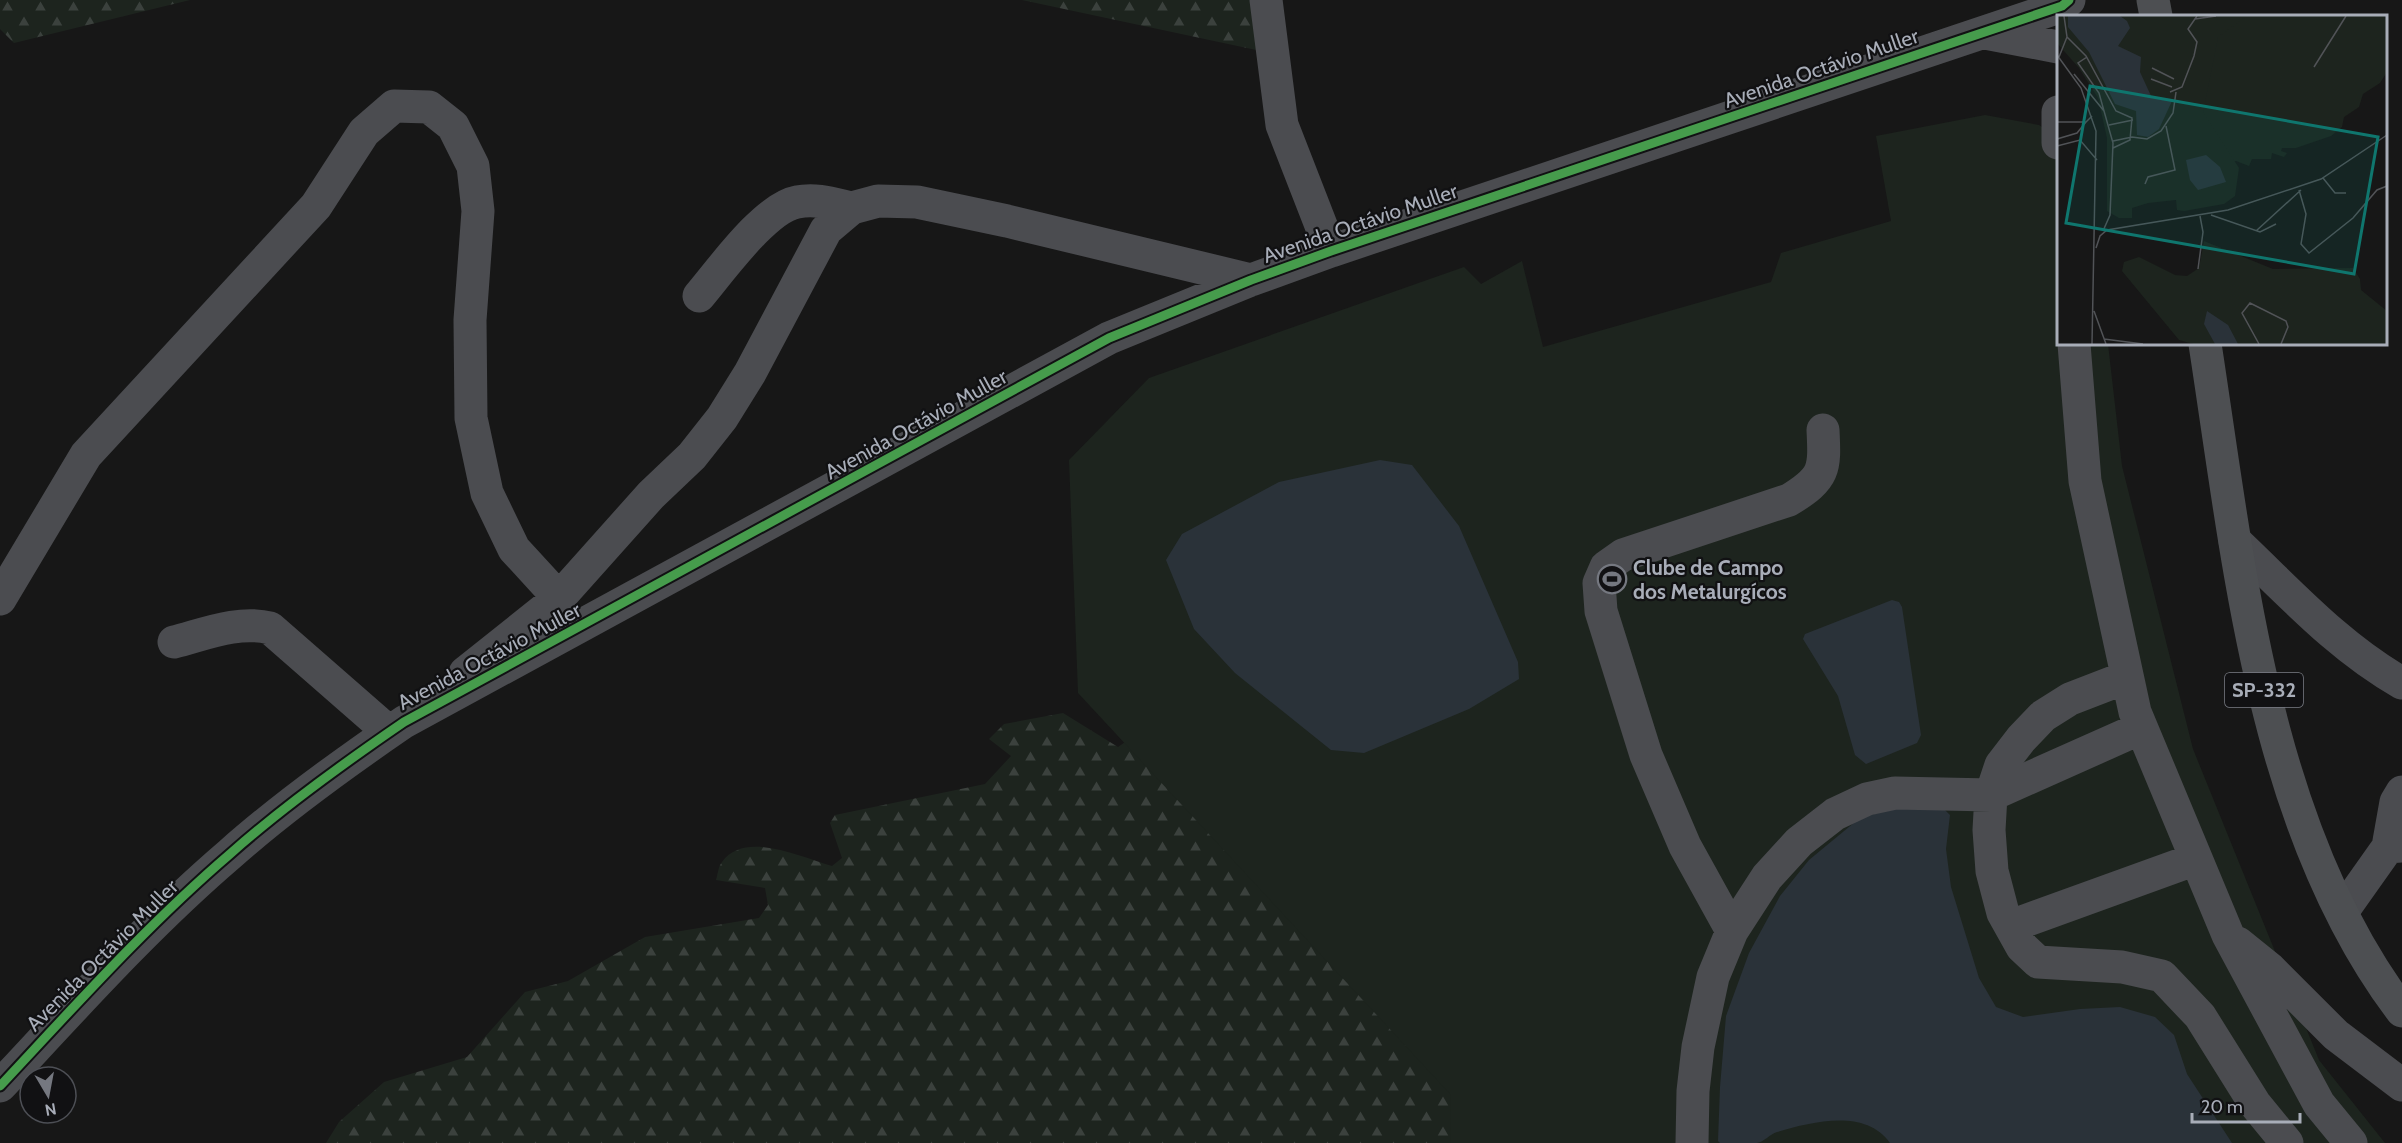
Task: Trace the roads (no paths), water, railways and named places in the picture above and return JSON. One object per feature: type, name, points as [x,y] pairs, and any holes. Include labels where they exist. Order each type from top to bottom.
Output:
[{"type":"main road","points":[[2153,0],[2156,15]]},
{"type":"main road","name":"SP-332","points":[[2205,345],[2235,541],[2260,674],[2292,791],[2315,857],[2342,912],[2364,954],[2402,1011]]},
{"type":"street","points":[[1266,0],[1282,125],[1331,251]]},
{"type":"street","name":"Avenida Octávio Muller","points":[[0,1086],[125,953],[230,854],[338,768],[396,727],[1109,338],[1251,280],[1331,251],[2062,6],[2069,0]]},
{"type":"street","points":[[2076,15],[2083,0]]},
{"type":"street","points":[[1983,32],[2057,47]]},
{"type":"street","points":[[0,599],[86,455],[316,206],[364,132],[394,106],[429,107],[453,126],[473,166],[478,211],[470,320],[471,418],[487,493],[514,549],[559,598]]},
{"type":"street","points":[[699,296],[770,214],[796,202],[821,201],[852,208]]},
{"type":"street","points":[[174,642],[240,625],[255,624],[270,628],[396,727],[559,598],[651,495],[692,456],[722,418],[750,373],[826,230],[852,208],[878,201],[917,202],[1007,221],[1251,280]]},
{"type":"street","points":[[2074,345],[2085,481],[2135,712],[2228,935],[2319,1104],[2351,1143]]},
{"type":"street","points":[[1732,931],[1685,846],[1646,755],[1601,611],[1599,583],[1606,567],[1623,555],[1790,500],[1805,490],[1818,478],[1825,462],[1823,430]]},
{"type":"street","points":[[2235,541],[2325,626],[2371,665],[2402,683]]},
{"type":"street","points":[[2127,677],[2070,699],[2043,716],[2001,765],[1991,795],[1989,830],[1992,871],[2003,913],[2022,946],[2038,962],[2122,967],[2162,976],[2200,1016],[2255,1104],[2287,1143]]},
{"type":"street","points":[[1692,1143],[1693,1091],[1698,1047],[1713,977],[1732,931],[1767,877],[1799,842],[1835,814],[1868,799],[1895,793],[1991,795],[2142,728]]},
{"type":"street","points":[[2342,912],[2395,847],[2396,802],[2402,792]]},
{"type":"street","points":[[2011,926],[2196,859]]},
{"type":"street","points":[[2228,935],[2269,968],[2336,1035],[2402,1085]]},
{"type":"place","name":"Clube de Campo dos Metalurgícos","points":[[1612,579]]}]
